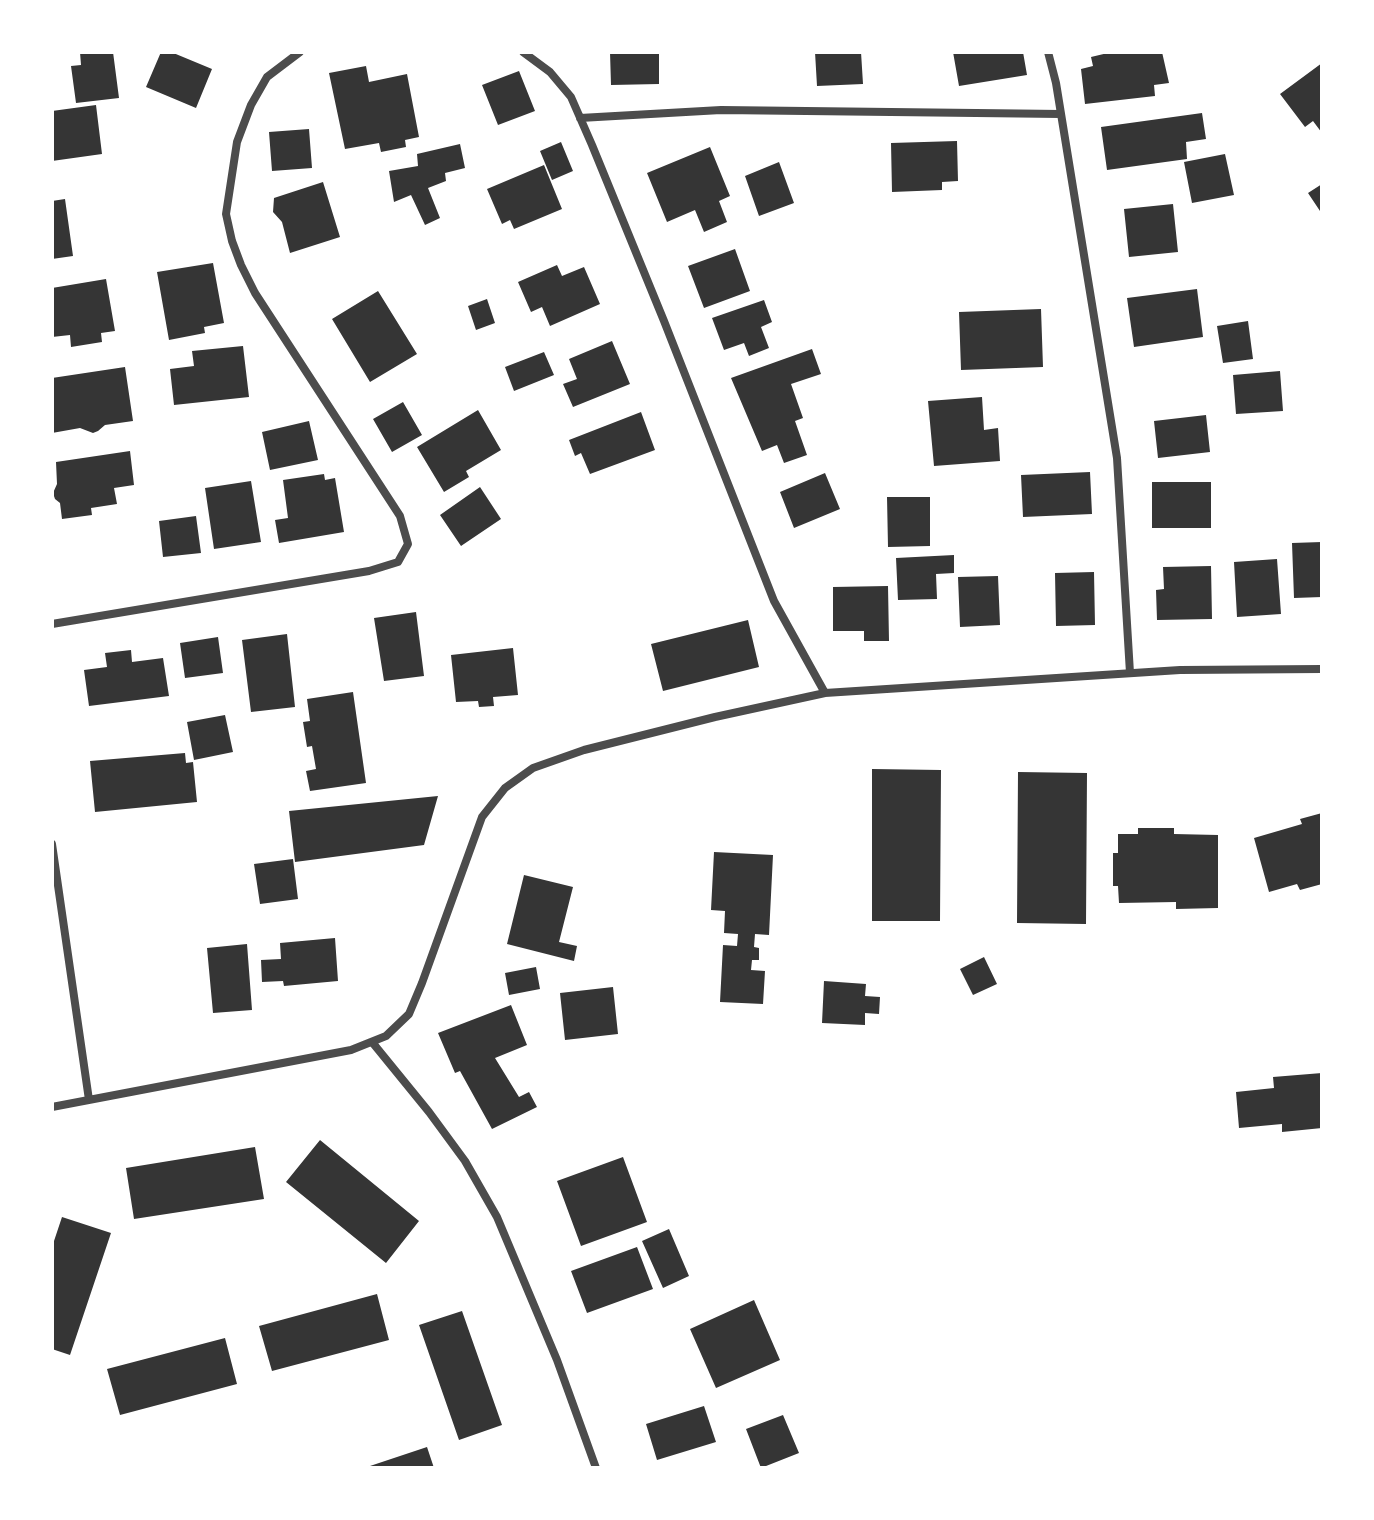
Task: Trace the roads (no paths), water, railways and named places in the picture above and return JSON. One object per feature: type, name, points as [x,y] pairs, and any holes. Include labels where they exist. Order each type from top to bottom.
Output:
[{"type":"street","points":[[52,624],[336,577],[398,562],[408,544],[400,516],[255,293],[232,241],[226,214],[237,142],[251,105],[267,77],[300,52]]},
{"type":"street","points":[[523,52],[550,72],[571,97],[664,321],[774,601],[825,693]]},
{"type":"street","points":[[1048,52],[1061,114],[1117,458],[1130,673]]},
{"type":"street","points":[[580,118],[721,110],[1061,114]]},
{"type":"street","points":[[52,1107],[351,1050],[386,1036],[409,1014],[482,817],[505,788],[533,768],[584,750],[825,693],[1180,670],[1322,669]]},
{"type":"street","points":[[52,844],[89,1100]]},
{"type":"street","points":[[372,1042],[465,1161],[497,1217],[557,1360],[596,1468]]}]
